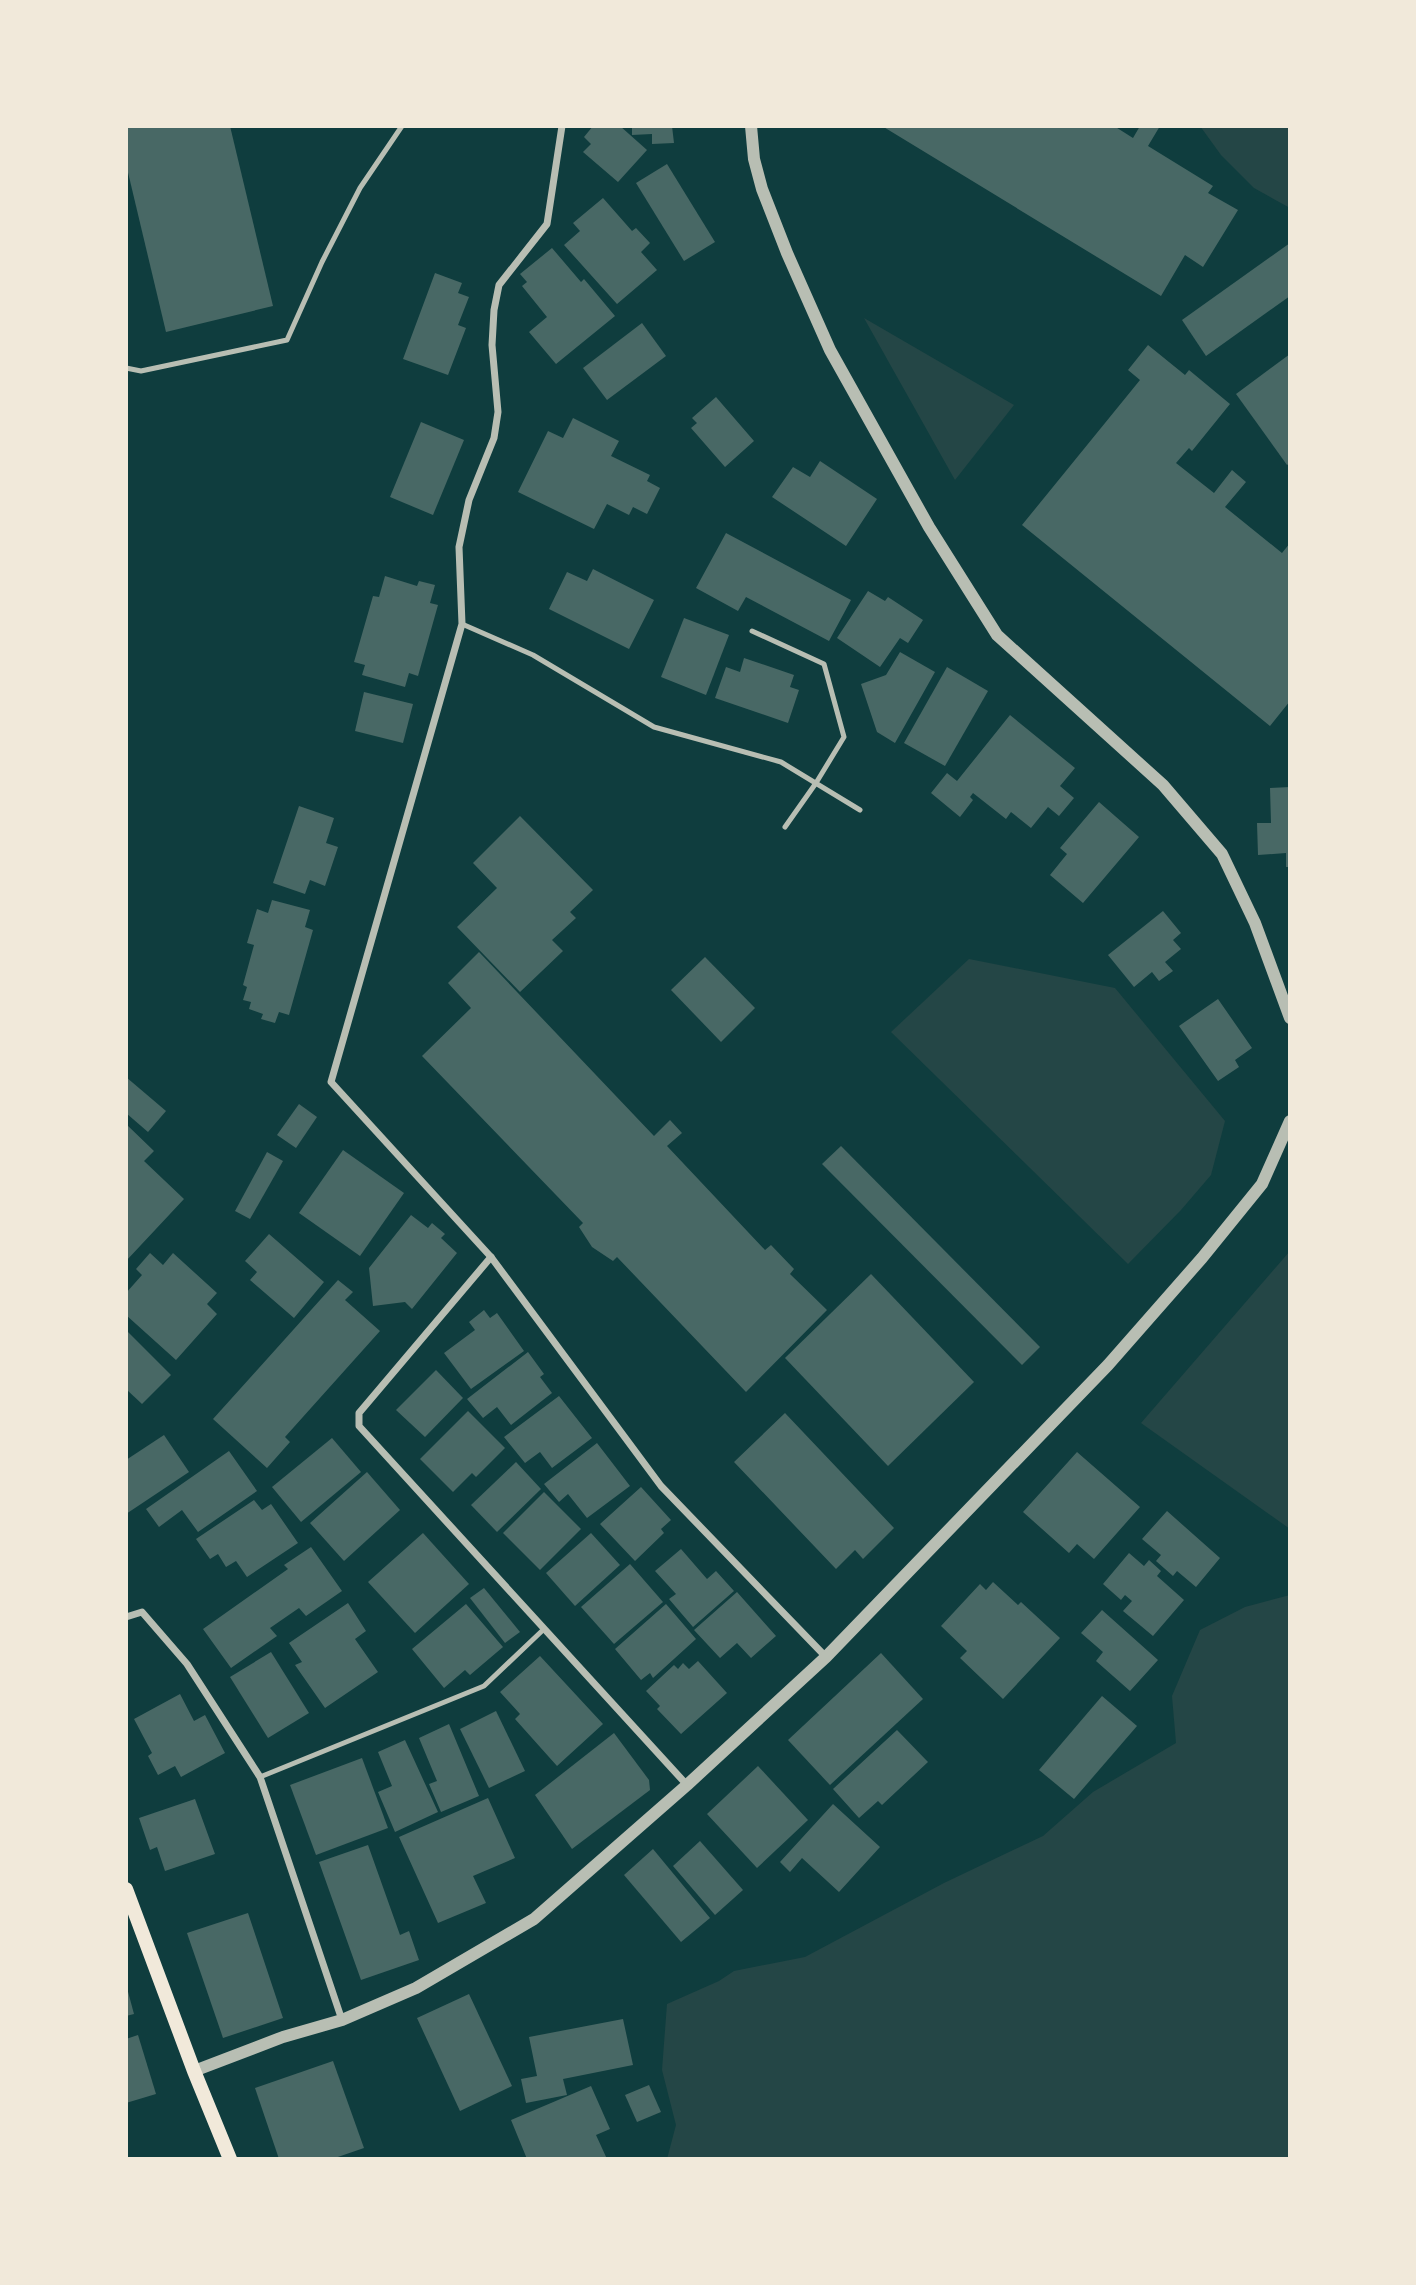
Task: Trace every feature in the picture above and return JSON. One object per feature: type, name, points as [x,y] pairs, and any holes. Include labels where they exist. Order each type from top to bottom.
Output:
[{"type":"main road","points":[[126,1889],[230,2159]]},
{"type":"street","points":[[562,126],[547,224],[499,285],[492,345],[498,412],[494,438],[469,500],[458,547],[462,624],[331,1082],[491,1258],[661,1486],[826,1657]]},
{"type":"street","points":[[751,126],[754,159],[762,189],[792,265],[830,350],[929,527],[997,635],[1163,785],[1222,854],[1255,923],[1290,1018]]},
{"type":"street","points":[[194,2071],[283,2037],[342,2020],[416,1988],[534,1919],[687,1785],[826,1657],[1108,1365],[1202,1258],[1262,1184],[1290,1121]]},
{"type":"street","points":[[491,1258],[359,1413],[359,1426],[687,1785]]},
{"type":"street","points":[[126,1617],[142,1612],[187,1664],[260,1777],[342,2020]]},
{"type":"lane","points":[[126,368],[141,371],[287,340],[322,262],[360,188],[402,126]]},
{"type":"lane","points":[[462,624],[533,655],[654,727],[781,762],[860,810]]},
{"type":"lane","points":[[752,631],[824,664],[844,737],[785,827]]},
{"type":"lane","points":[[260,1777],[484,1686],[544,1629]]},
{"type":"shaded area","points":[[1200,126],[1290,126],[1290,208],[1254,188],[1221,155]]},
{"type":"shaded area","points":[[864,318],[1014,405],[955,480]]},
{"type":"shaded area","points":[[969,959],[1115,988],[1225,1121],[1211,1175],[1128,1264],[891,1032]]},
{"type":"shaded area","points":[[1290,1251],[1290,1529],[1141,1423]]},
{"type":"shaded area","points":[[1290,1595],[1290,2159],[667,2159],[676,2125],[662,2070],[667,2004],[719,1981],[734,1971],[805,1957],[944,1883],[1043,1836],[1093,1792],[1176,1743],[1172,1696],[1200,1630],[1245,1607]]},
{"type":"building","points":[[126,126],[230,126],[273,306],[166,332],[126,164]]},
{"type":"building","points":[[593,126],[620,126],[647,150],[618,182],[583,152],[591,144],[584,137]]},
{"type":"building","points":[[632,126],[672,126],[674,143],[652,144],[652,134],[632,135]]},
{"type":"building","points":[[882,126],[1114,126],[1133,138],[1140,126],[1160,126],[1148,146],[1213,186],[1208,193],[1238,210],[1203,267],[1185,255],[1161,296]]},
{"type":"building","points":[[667,164],[715,242],[684,261],[636,183]]},
{"type":"building","points":[[603,198],[632,231],[636,228],[650,243],[641,252],[657,270],[617,304],[564,245],[580,231],[573,223]]},
{"type":"building","points":[[1290,243],[1290,296],[1206,356],[1182,320]]},
{"type":"building","points":[[552,248],[581,282],[584,279],[615,316],[556,364],[529,332],[547,317],[522,286],[527,282],[520,274]]},
{"type":"building","points":[[435,273],[462,283],[458,293],[469,297],[458,325],[466,328],[448,375],[403,359]]},
{"type":"building","points":[[642,323],[666,356],[607,400],[583,368]]},
{"type":"building","points":[[1148,345],[1185,375],[1189,370],[1230,404],[1192,451],[1189,448],[1176,463],[1214,493],[1232,470],[1246,482],[1225,507],[1282,553],[1290,543],[1290,701],[1270,726],[1022,525],[1140,380],[1128,370]]},
{"type":"building","points":[[1290,354],[1290,463],[1287,465],[1236,394]]},
{"type":"building","points":[[716,397],[754,441],[725,467],[691,428],[697,423],[692,418]]},
{"type":"building","points":[[573,418],[619,441],[611,456],[650,475],[647,481],[660,488],[647,514],[633,507],[629,515],[607,504],[594,529],[518,492],[548,431],[563,438]]},
{"type":"building","points":[[421,422],[464,440],[433,515],[390,497]]},
{"type":"building","points":[[820,461],[877,499],[846,546],[772,497],[793,467],[810,477]]},
{"type":"building","points":[[726,533],[851,600],[829,641],[746,597],[738,611],[696,588]]},
{"type":"building","points":[[593,569],[654,600],[629,649],[549,609],[567,572],[587,581]]},
{"type":"building","points":[[385,576],[417,586],[419,581],[435,585],[430,603],[438,605],[418,676],[409,673],[405,687],[362,675],[365,665],[354,662],[373,596],[379,597]]},
{"type":"building","points":[[868,591],[885,601],[888,597],[923,620],[908,643],[900,638],[880,667],[837,638]]},
{"type":"building","points":[[684,618],[729,635],[706,695],[661,677]]},
{"type":"building","points":[[900,652],[935,672],[895,743],[877,732],[861,684],[886,675]]},
{"type":"building","points":[[744,658],[794,675],[790,687],[799,690],[788,723],[715,698],[726,667],[740,672]]},
{"type":"building","points":[[947,667],[988,691],[945,766],[904,743]]},
{"type":"building","points":[[364,692],[413,704],[403,743],[355,731]]},
{"type":"building","points":[[1010,715],[1075,768],[1060,786],[1074,798],[1059,816],[1048,807],[1031,828],[1011,812],[1006,819],[973,793],[970,797],[973,800],[960,817],[931,793],[947,773],[957,781]]},
{"type":"building","points":[[1290,787],[1290,867],[1286,867],[1286,853],[1258,855],[1257,823],[1271,823],[1270,788]]},
{"type":"building","points":[[1099,802],[1139,837],[1083,903],[1050,875],[1067,854],[1060,848]]},
{"type":"building","points":[[299,806],[334,818],[326,843],[338,847],[325,886],[310,880],[305,894],[273,883]]},
{"type":"building","points":[[520,816],[593,890],[570,912],[576,918],[552,940],[563,951],[520,992],[457,927],[497,888],[473,863]]},
{"type":"building","points":[[272,900],[310,910],[305,927],[313,930],[289,1015],[279,1012],[275,1023],[261,1019],[263,1014],[249,1009],[251,1002],[243,1000],[247,987],[243,985],[254,945],[247,943],[257,909],[268,913]]},
{"type":"building","points":[[1163,911],[1181,933],[1173,940],[1181,949],[1165,962],[1173,971],[1159,981],[1152,972],[1134,987],[1108,955]]},
{"type":"building","points":[[479,952],[654,1136],[670,1120],[682,1133],[667,1146],[765,1250],[771,1245],[794,1269],[790,1274],[827,1310],[746,1392],[617,1257],[613,1261],[592,1247],[579,1227],[583,1223],[422,1056],[471,1008],[448,983]]},
{"type":"building","points":[[705,957],[755,1008],[721,1042],[671,990]]},
{"type":"building","points":[[1218,999],[1252,1048],[1235,1060],[1239,1067],[1218,1081],[1179,1026]]},
{"type":"building","points":[[126,1077],[166,1111],[148,1132],[126,1113]]},
{"type":"building","points":[[299,1104],[317,1117],[296,1148],[277,1135]]},
{"type":"building","points":[[126,1124],[154,1151],[144,1161],[184,1199],[126,1261]]},
{"type":"building","points":[[841,1146],[1040,1347],[1022,1365],[822,1164]]},
{"type":"building","points":[[343,1150],[404,1193],[360,1256],[299,1213]]},
{"type":"building","points":[[267,1152],[283,1161],[250,1219],[235,1211]]},
{"type":"building","points":[[411,1215],[428,1228],[432,1223],[445,1234],[441,1238],[457,1253],[412,1309],[405,1302],[373,1306],[369,1268]]},
{"type":"building","points":[[269,1234],[324,1282],[294,1318],[250,1280],[257,1272],[245,1261]]},
{"type":"building","points":[[150,1253],[163,1265],[173,1253],[217,1293],[207,1304],[217,1314],[176,1360],[126,1315],[126,1293],[142,1275],[136,1269]]},
{"type":"building","points":[[871,1274],[974,1382],[888,1466],[785,1358]]},
{"type":"building","points":[[338,1280],[353,1292],[345,1300],[380,1331],[285,1437],[290,1442],[267,1468],[213,1419]]},
{"type":"building","points":[[484,1310],[490,1318],[497,1313],[524,1351],[471,1389],[444,1353],[475,1330],[469,1322]]},
{"type":"building","points":[[126,1330],[171,1375],[142,1404],[126,1389]]},
{"type":"building","points":[[528,1352],[544,1374],[540,1377],[552,1393],[511,1425],[497,1407],[483,1418],[467,1399]]},
{"type":"building","points":[[436,1370],[463,1398],[425,1437],[396,1410]]},
{"type":"building","points":[[559,1396],[592,1438],[552,1468],[540,1452],[525,1463],[504,1437]]},
{"type":"building","points":[[468,1411],[505,1448],[476,1477],[472,1473],[453,1492],[420,1459]]},
{"type":"building","points":[[785,1413],[894,1528],[863,1559],[855,1550],[836,1569],[734,1462]]},
{"type":"building","points":[[164,1435],[189,1472],[126,1514],[126,1460]]},
{"type":"building","points":[[332,1438],[361,1472],[301,1522],[272,1487]]},
{"type":"building","points":[[597,1443],[630,1486],[587,1518],[568,1494],[559,1502],[544,1484]]},
{"type":"building","points":[[229,1451],[257,1491],[198,1532],[182,1510],[159,1527],[146,1509]]},
{"type":"building","points":[[1077,1452],[1140,1507],[1094,1559],[1077,1544],[1069,1553],[1023,1512]]},
{"type":"building","points":[[516,1462],[541,1489],[497,1532],[471,1505]]},
{"type":"building","points":[[367,1472],[400,1510],[344,1561],[310,1523]]},
{"type":"building","points":[[641,1487],[671,1520],[661,1529],[664,1533],[635,1561],[600,1524]]},
{"type":"building","points":[[544,1492],[581,1529],[540,1570],[503,1533]]},
{"type":"building","points":[[254,1500],[262,1510],[271,1504],[298,1543],[247,1577],[236,1561],[226,1567],[218,1554],[210,1559],[196,1539]]},
{"type":"building","points":[[1167,1511],[1220,1558],[1196,1587],[1177,1571],[1173,1576],[1156,1561],[1161,1555],[1142,1539]]},
{"type":"building","points":[[423,1533],[469,1584],[415,1633],[368,1582]]},
{"type":"building","points":[[591,1533],[620,1565],[575,1606],[546,1573]]},
{"type":"building","points":[[311,1547],[342,1591],[306,1616],[299,1608],[270,1628],[277,1636],[231,1668],[203,1629],[288,1569],[284,1565]]},
{"type":"building","points":[[681,1549],[707,1579],[716,1571],[734,1591],[693,1627],[669,1599],[676,1594],[655,1571]]},
{"type":"building","points":[[1129,1553],[1144,1566],[1149,1560],[1161,1571],[1157,1576],[1184,1600],[1153,1636],[1123,1611],[1132,1601],[1125,1595],[1121,1600],[1103,1584]]},
{"type":"building","points":[[630,1564],[663,1602],[614,1644],[581,1607]]},
{"type":"building","points":[[993,1582],[1018,1605],[1021,1602],[1060,1638],[1003,1699],[960,1658],[967,1651],[941,1626],[980,1584],[986,1590]]},
{"type":"building","points":[[484,1588],[520,1632],[505,1643],[470,1598]]},
{"type":"building","points":[[737,1592],[776,1636],[751,1658],[737,1643],[720,1658],[694,1630]]},
{"type":"building","points":[[348,1603],[366,1631],[355,1639],[378,1672],[325,1708],[295,1665],[302,1662],[289,1643]]},
{"type":"building","points":[[466,1604],[503,1647],[470,1675],[465,1670],[444,1688],[412,1649]]},
{"type":"building","points":[[666,1604],[696,1639],[653,1678],[650,1673],[641,1680],[615,1649]]},
{"type":"building","points":[[1102,1610],[1158,1660],[1130,1691],[1096,1661],[1103,1652],[1081,1633]]},
{"type":"building","points":[[271,1652],[309,1713],[268,1738],[230,1677]]},
{"type":"building","points":[[881,1653],[923,1699],[830,1785],[788,1740]]},
{"type":"building","points":[[540,1656],[603,1724],[557,1766],[515,1719],[520,1714],[500,1692]]},
{"type":"building","points":[[698,1661],[727,1693],[681,1734],[657,1709],[660,1706],[646,1691],[674,1665],[678,1669],[683,1663],[689,1669]]},
{"type":"building","points":[[180,1694],[194,1721],[205,1715],[225,1753],[181,1777],[175,1766],[158,1775],[148,1756],[152,1753],[134,1719]]},
{"type":"building","points":[[1102,1696],[1137,1726],[1074,1799],[1039,1770]]},
{"type":"building","points":[[496,1711],[525,1771],[489,1788],[460,1729]]},
{"type":"building","points":[[449,1724],[479,1796],[441,1812],[429,1784],[437,1781],[419,1738]]},
{"type":"building","points":[[897,1730],[928,1762],[882,1805],[878,1801],[859,1818],[833,1789]]},
{"type":"building","points":[[614,1733],[649,1780],[650,1790],[572,1849],[535,1795]]},
{"type":"building","points":[[405,1740],[438,1812],[395,1832],[378,1792],[392,1786],[378,1752]]},
{"type":"building","points":[[362,1758],[388,1828],[316,1855],[290,1785]]},
{"type":"building","points":[[758,1766],[808,1820],[757,1868],[707,1814]]},
{"type":"building","points":[[488,1798],[515,1858],[473,1876],[486,1903],[438,1923],[399,1837]]},
{"type":"building","points":[[195,1799],[215,1854],[165,1871],[157,1847],[150,1850],[139,1818]]},
{"type":"building","points":[[833,1804],[880,1847],[839,1892],[802,1858],[790,1872],[780,1862]]},
{"type":"building","points":[[700,1841],[743,1890],[715,1915],[673,1866]]},
{"type":"building","points":[[368,1845],[400,1935],[409,1931],[419,1960],[361,1980],[319,1862]]},
{"type":"building","points":[[653,1849],[710,1918],[681,1942],[624,1875]]},
{"type":"building","points":[[248,1913],[283,2018],[223,2038],[187,1933]]},
{"type":"building","points":[[126,1989],[134,2014],[126,2016]]},
{"type":"building","points":[[469,1994],[512,2086],[460,2111],[417,2018]]},
{"type":"building","points":[[623,2019],[633,2065],[563,2079],[567,2095],[526,2103],[521,2079],[537,2076],[529,2037]]},
{"type":"building","points":[[138,2035],[156,2094],[126,2103],[126,2039]]},
{"type":"building","points":[[333,2061],[364,2148],[332,2159],[279,2159],[255,2088]]},
{"type":"building","points":[[649,2085],[661,2112],[637,2122],[625,2095]]},
{"type":"building","points":[[591,2086],[610,2129],[596,2135],[607,2159],[527,2159],[511,2120]]}]
